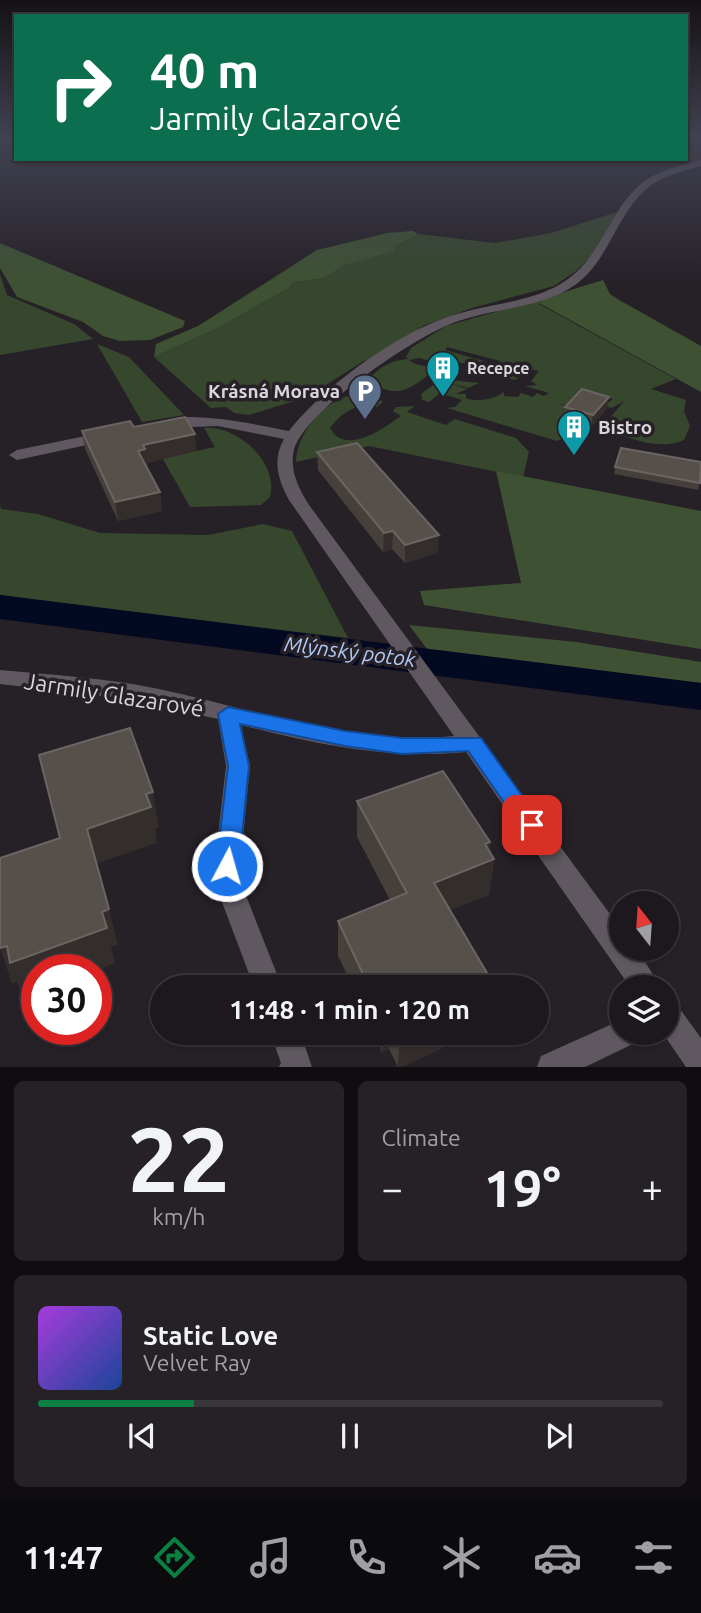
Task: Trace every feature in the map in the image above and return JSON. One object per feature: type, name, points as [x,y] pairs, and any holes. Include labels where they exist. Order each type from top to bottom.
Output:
[{"type":"street","points":[[638,975],[292,491],[285,465],[291,436],[322,403],[430,328],[462,316],[555,291],[573,282],[596,259],[644,187]]},
{"type":"street","points":[[146,429],[169,424],[218,422],[291,436]]},
{"type":"street","points":[[17,456],[120,434]]},
{"type":"street","name":"Jarmily Glazarové","points":[[0,677],[156,697],[345,738],[402,746],[473,743]]},
{"type":"street","name":"Jarmily Glazarové","points":[[228,714],[238,766],[226,878],[263,975]]},
{"type":"street","points":[[679,1033],[701,1063]]},
{"type":"street","points":[[552,1067],[609,1040]]},
{"type":"street","points":[[290,1045],[297,1066],[294,1067]]},
{"type":"green space","points":[[617,212],[593,254],[576,271],[554,286],[472,308],[423,326],[384,353],[362,362],[307,397],[249,415],[234,413],[226,407],[211,408],[154,357],[218,328],[289,288],[294,282],[325,278],[344,265],[394,247],[418,234],[495,243],[551,233]]},
{"type":"green space","points":[[413,231],[418,234],[394,247],[394,251],[344,265],[325,278],[294,282],[289,288],[218,328],[154,357],[156,344],[198,326],[317,250],[387,233]]},
{"type":"green space","points":[[0,243],[185,321],[183,327],[150,340],[120,341],[103,336],[83,322],[17,297],[0,268]]},
{"type":"green space","points":[[0,274],[7,295],[74,324],[93,339],[0,355]]},
{"type":"green space","points":[[603,280],[610,294],[701,346],[701,392],[539,303],[548,297]]},
{"type":"green space","points":[[548,297],[539,304],[676,379],[651,389],[686,400],[684,411],[690,426],[684,440],[653,444],[601,429],[624,401],[612,408],[604,406],[613,399],[605,396],[600,405],[564,396],[580,401],[574,407],[556,403],[573,408],[581,424],[571,436],[557,441],[447,408],[455,407],[462,400],[440,393],[429,402],[422,400],[421,394],[441,379],[479,383],[468,388],[446,382],[467,389],[456,394],[466,394],[466,398],[475,400],[491,398],[504,392],[504,396],[518,397],[521,393],[533,397],[537,393],[544,396],[549,393],[525,386],[537,385],[531,381],[539,371],[506,363],[504,366],[526,372],[515,380],[483,373],[484,369],[500,361],[447,347],[445,350],[484,361],[447,365],[419,358],[409,360],[420,365],[443,368],[403,390],[393,391],[369,381],[386,365],[409,359],[406,357],[411,348],[446,326]]},
{"type":"green space","points":[[97,344],[129,357],[184,415],[142,422]]},
{"type":"green space","points":[[352,395],[376,397],[383,402],[377,407],[356,408],[340,417],[330,428],[345,440],[375,433],[401,416],[393,411],[396,407],[415,406],[407,412],[446,425],[455,419],[516,438],[529,452],[523,477],[369,446],[296,462],[301,440],[314,420],[331,404]]},
{"type":"green space","points":[[204,428],[230,433],[242,440],[262,459],[271,484],[270,497],[261,505],[190,507],[150,436],[179,455],[215,447]]},
{"type":"green space","points":[[496,471],[701,511],[701,649],[424,605],[420,591],[521,583]]},
{"type":"green space","points":[[0,504],[1,509],[38,514],[100,533],[208,535],[263,524],[292,531],[348,638],[0,595]]},
{"type":"green space","points":[[409,625],[576,642],[701,662],[701,683],[427,649]]},
{"type":"water","name":"Mlýnský potok","points":[[0,595],[701,683],[701,710],[0,619]]},
{"type":"building","points":[[582,389],[609,397],[593,415],[565,407]]},
{"type":"building","points":[[185,417],[195,434],[143,445],[145,449],[138,451],[160,492],[115,502],[82,431],[130,421],[134,427]]},
{"type":"building","points":[[357,443],[439,535],[405,545],[393,531],[384,533],[317,452]]},
{"type":"building","points":[[621,448],[701,462],[700,483],[615,467]]},
{"type":"building","points":[[130,728],[153,792],[146,794],[151,807],[87,829],[109,909],[102,912],[107,928],[35,954],[21,954],[21,959],[10,963],[7,946],[0,948],[0,858],[60,838],[39,755]]},
{"type":"building","points":[[443,771],[490,842],[485,844],[494,859],[434,883],[487,973],[363,975],[338,921],[407,893],[357,801]]},
{"type":"place","name":"Recepce","points":[[443,398]]},
{"type":"place","name":"Krásná Morava","points":[[365,421]]},
{"type":"place","name":"Bistro","points":[[574,457]]},
{"type":"route","points":[[227,866],[238,766],[228,714],[345,738],[402,746],[439,747],[473,743],[532,825]]}]
